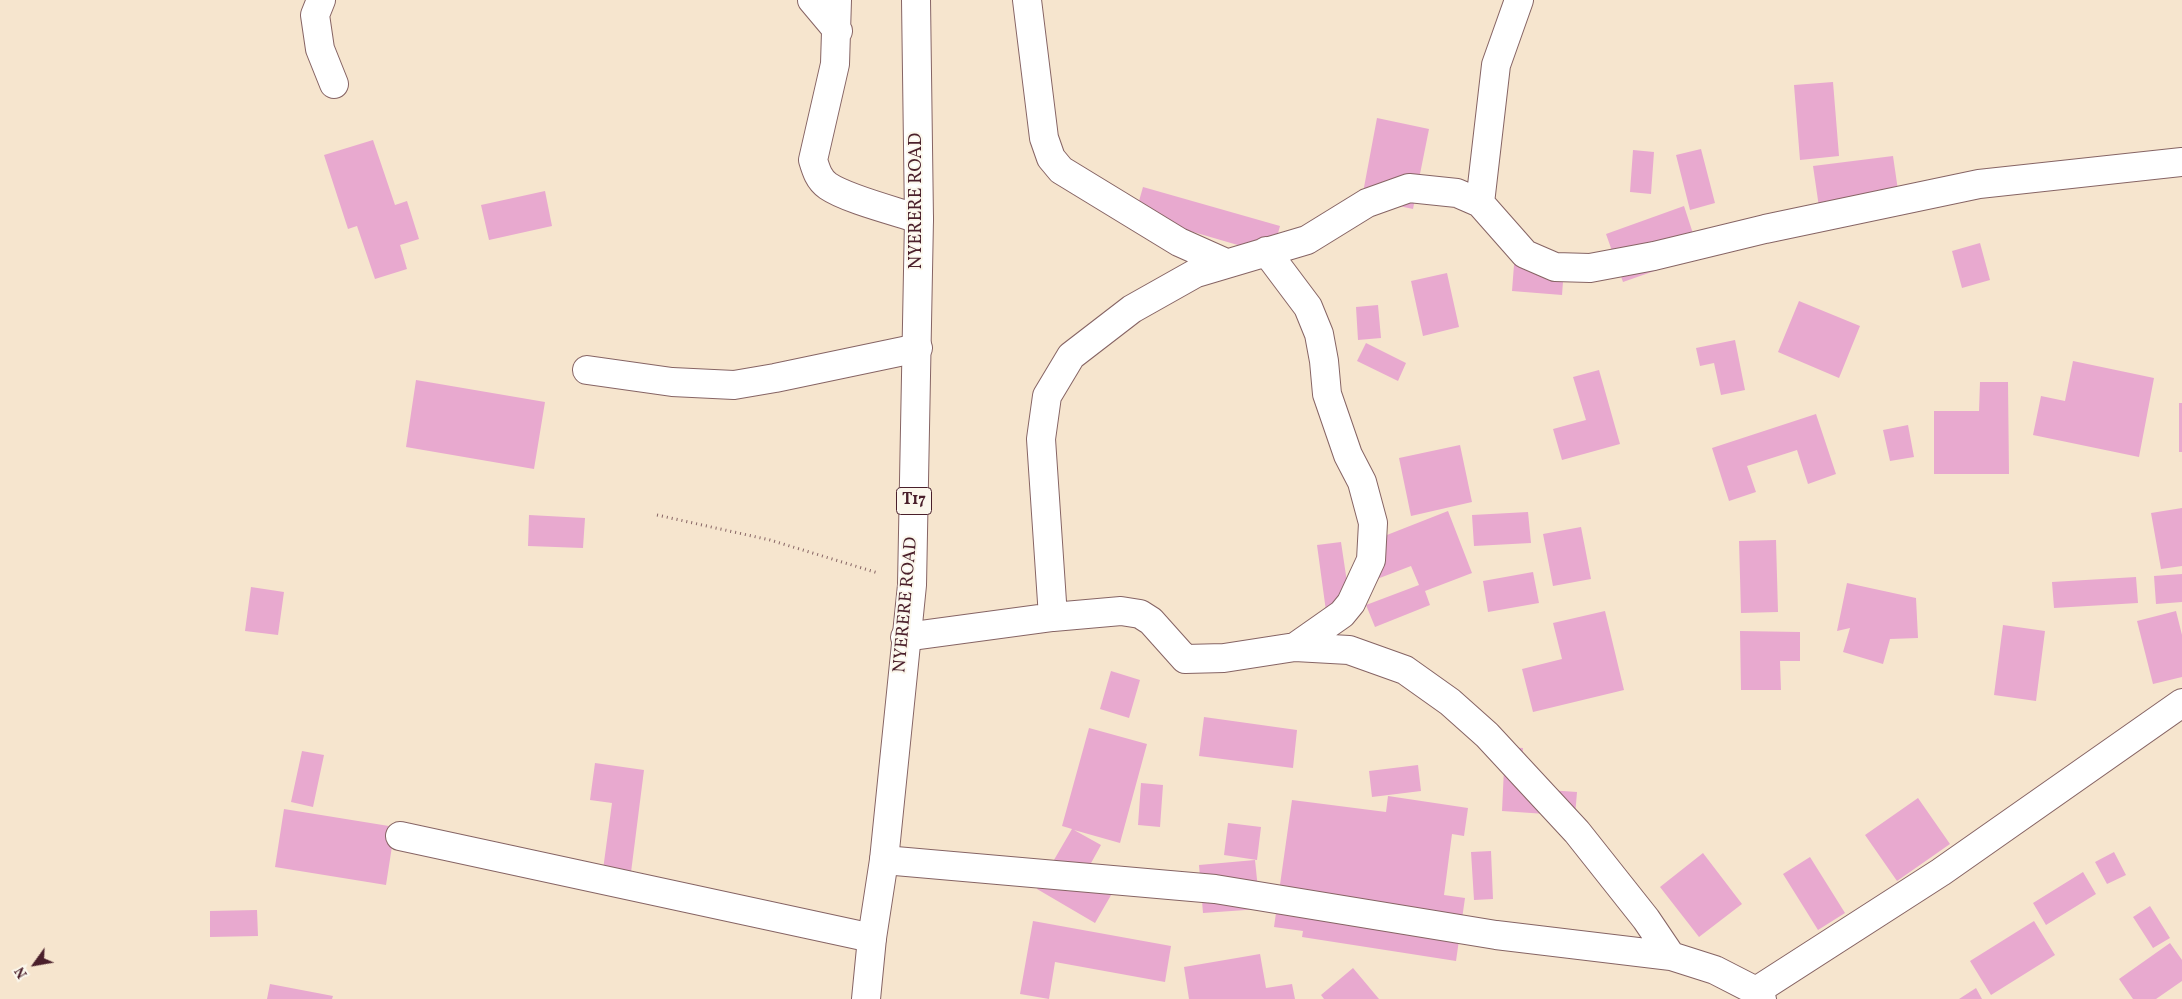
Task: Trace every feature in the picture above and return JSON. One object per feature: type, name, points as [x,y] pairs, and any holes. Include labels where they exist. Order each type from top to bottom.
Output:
[{"type":"street","points":[[321,0],[315,15],[320,49],[334,84]]},
{"type":"street","points":[[812,0],[838,31]]},
{"type":"street","points":[[837,0],[838,31],[835,64],[813,160],[818,175],[827,186],[919,219]]},
{"type":"street","name":"NYERERE ROAD","points":[[866,999],[872,938],[884,860],[905,636],[912,585],[919,219],[916,0]]},
{"type":"street","points":[[1027,0],[1044,138],[1051,158],[1061,170],[1179,242],[1226,264]]},
{"type":"street","points":[[1480,204],[1496,65],[1519,0]]},
{"type":"street","points":[[1054,617],[1042,439],[1047,396],[1071,356],[1132,310],[1196,273],[1307,240],[1367,203],[1409,188],[1457,193],[1480,204],[1525,254],[1555,267],[1590,268],[1654,256],[1765,229],[1979,184],[2182,162]]},
{"type":"street","points":[[1266,251],[1308,307],[1319,334],[1327,394],[1348,455],[1362,482],[1373,522],[1371,560],[1351,603],[1342,614],[1295,647]]},
{"type":"street","points":[[587,370],[672,382],[734,385],[918,348]]},
{"type":"street","points":[[905,636],[1054,617],[1121,611],[1140,614],[1151,621],[1185,659],[1224,658],[1295,647],[1349,650],[1405,670],[1450,702],[1487,735],[1576,832],[1646,919],[1671,956]]},
{"type":"street","points":[[884,860],[1215,889],[1496,935],[1671,956],[1715,970],[1759,995],[1941,872],[2182,703]]},
{"type":"street","points":[[400,836],[872,938]]},
{"type":"path","points":[[657,515],[770,540],[912,585]]},
{"type":"building","points":[[1833,82],[1839,156],[1800,160],[1794,85]]},
{"type":"building","points":[[1377,118],[1429,129],[1413,209],[1362,198]]},
{"type":"building","points":[[373,140],[395,205],[407,201],[419,239],[400,245],[407,269],[375,279],[357,226],[348,229],[324,155]]},
{"type":"building","points":[[1701,149],[1715,203],[1690,210],[1676,155]]},
{"type":"building","points":[[1633,150],[1654,152],[1651,194],[1630,192]]},
{"type":"building","points":[[1893,156],[1901,211],[1821,221],[1813,166]]},
{"type":"building","points":[[1143,187],[1280,226],[1272,255],[1135,215]]},
{"type":"building","points":[[545,191],[552,226],[489,240],[481,205]]},
{"type":"building","points":[[1684,206],[1700,255],[1623,282],[1606,234]]},
{"type":"building","points":[[1980,243],[1990,280],[1962,288],[1952,251]]},
{"type":"building","points":[[1515,252],[1565,255],[1562,295],[1512,291]]},
{"type":"building","points":[[1447,273],[1459,327],[1423,336],[1411,281]]},
{"type":"building","points":[[1799,301],[1860,326],[1839,378],[1778,352]]},
{"type":"building","points":[[1378,305],[1381,338],[1358,340],[1356,307]]},
{"type":"building","points":[[1735,340],[1745,390],[1721,395],[1714,363],[1700,366],[1696,348]]},
{"type":"building","points":[[1366,343],[1406,363],[1398,381],[1357,361]]},
{"type":"building","points":[[2073,361],[2154,378],[2139,457],[2033,435],[2041,396],[2065,401]]},
{"type":"building","points":[[1599,370],[1620,444],[1562,460],[1553,429],[1586,420],[1573,377]]},
{"type":"building","points":[[416,380],[545,402],[534,469],[406,447]]},
{"type":"building","points":[[1980,382],[2008,382],[2009,474],[1934,474],[1934,411],[1979,411]]},
{"type":"building","points":[[2179,403],[2182,403],[2182,452],[2179,452]]},
{"type":"building","points":[[1816,414],[1836,474],[1808,484],[1797,450],[1747,466],[1756,492],[1729,501],[1712,448]]},
{"type":"building","points":[[1908,425],[1914,457],[1890,461],[1883,430]]},
{"type":"building","points":[[1460,445],[1472,502],[1411,516],[1399,458]]},
{"type":"building","points":[[2182,508],[2182,566],[2161,569],[2151,513]]},
{"type":"building","points":[[1448,511],[1472,573],[1425,591],[1430,605],[1375,627],[1366,605],[1419,585],[1411,566],[1377,579],[1364,544]]},
{"type":"building","points":[[1528,512],[1531,543],[1474,546],[1472,515]]},
{"type":"building","points":[[529,515],[585,518],[583,548],[528,546]]},
{"type":"building","points":[[1581,527],[1591,579],[1553,586],[1543,534]]},
{"type":"building","points":[[1776,540],[1778,612],[1741,613],[1739,541]]},
{"type":"building","points":[[1341,542],[1351,609],[1326,611],[1317,545]]},
{"type":"building","points":[[1533,572],[1539,603],[1488,612],[1483,581]]},
{"type":"building","points":[[2182,574],[2182,602],[2156,604],[2154,576]]},
{"type":"building","points":[[2136,577],[2138,603],[2054,608],[2052,582]]},
{"type":"building","points":[[1847,583],[1916,598],[1918,638],[1890,639],[1883,664],[1843,652],[1850,628],[1837,631]]},
{"type":"building","points":[[251,587],[284,592],[278,635],[245,631]]},
{"type":"building","points":[[1605,611],[1624,690],[1533,712],[1522,669],[1562,659],[1553,623]]},
{"type":"building","points":[[2176,611],[2182,635],[2182,677],[2153,684],[2137,621]]},
{"type":"building","points":[[2003,625],[2045,631],[2036,701],[1994,695]]},
{"type":"building","points":[[1740,631],[1800,632],[1800,661],[1780,661],[1781,690],[1741,690]]},
{"type":"building","points":[[1111,671],[1140,680],[1129,718],[1100,709]]},
{"type":"building","points":[[1204,717],[1297,730],[1293,768],[1199,756]]},
{"type":"building","points":[[1089,728],[1147,744],[1120,843],[1074,830],[1101,845],[1085,874],[1114,890],[1095,923],[1037,889],[1072,829],[1062,826]]},
{"type":"building","points":[[1505,747],[1523,748],[1520,788],[1577,792],[1575,816],[1502,811]]},
{"type":"building","points":[[302,751],[324,755],[313,807],[291,802]]},
{"type":"building","points":[[595,763],[644,770],[628,896],[600,892],[612,803],[590,800]]},
{"type":"building","points":[[1418,765],[1421,791],[1372,797],[1369,771]]},
{"type":"building","points":[[1141,783],[1163,785],[1160,827],[1138,825]]},
{"type":"building","points":[[1388,796],[1468,808],[1464,836],[1452,834],[1444,895],[1465,898],[1456,961],[1302,937],[1303,931],[1274,927],[1292,800],[1386,812]]},
{"type":"building","points":[[1918,798],[1950,844],[1897,881],[1865,835]]},
{"type":"building","points":[[284,809],[395,827],[386,885],[275,867]]},
{"type":"building","points":[[1228,823],[1261,827],[1257,860],[1224,855]]},
{"type":"building","points":[[1491,851],[1493,899],[1474,900],[1471,852]]},
{"type":"building","points":[[2114,852],[2126,875],[2107,884],[2095,862]]},
{"type":"building","points":[[1703,853],[1742,904],[1699,937],[1660,887]]},
{"type":"building","points":[[1810,857],[1845,913],[1818,930],[1783,874]]},
{"type":"building","points":[[1255,860],[1260,909],[1203,913],[1199,865]]},
{"type":"building","points":[[2083,872],[2096,894],[2046,925],[2033,903]]},
{"type":"building","points":[[2150,906],[2170,938],[2153,948],[2133,917]]},
{"type":"building","points":[[257,910],[258,936],[210,937],[210,911]]},
{"type":"building","points":[[1033,921],[1171,946],[1165,982],[1055,962],[1049,999],[1020,994]]},
{"type":"building","points":[[2034,921],[2055,955],[1991,995],[1970,961]]},
{"type":"building","points":[[2170,943],[2182,960],[2182,981],[2156,999],[2133,999],[2119,979]]},
{"type":"building","points":[[1260,954],[1266,988],[1292,984],[1295,999],[1189,999],[1184,967]]},
{"type":"building","points":[[1353,968],[1379,999],[1324,999],[1321,995]]},
{"type":"building","points":[[270,984],[333,996],[332,999],[267,999]]},
{"type":"building","points":[[1976,988],[1982,999],[1959,999]]}]
